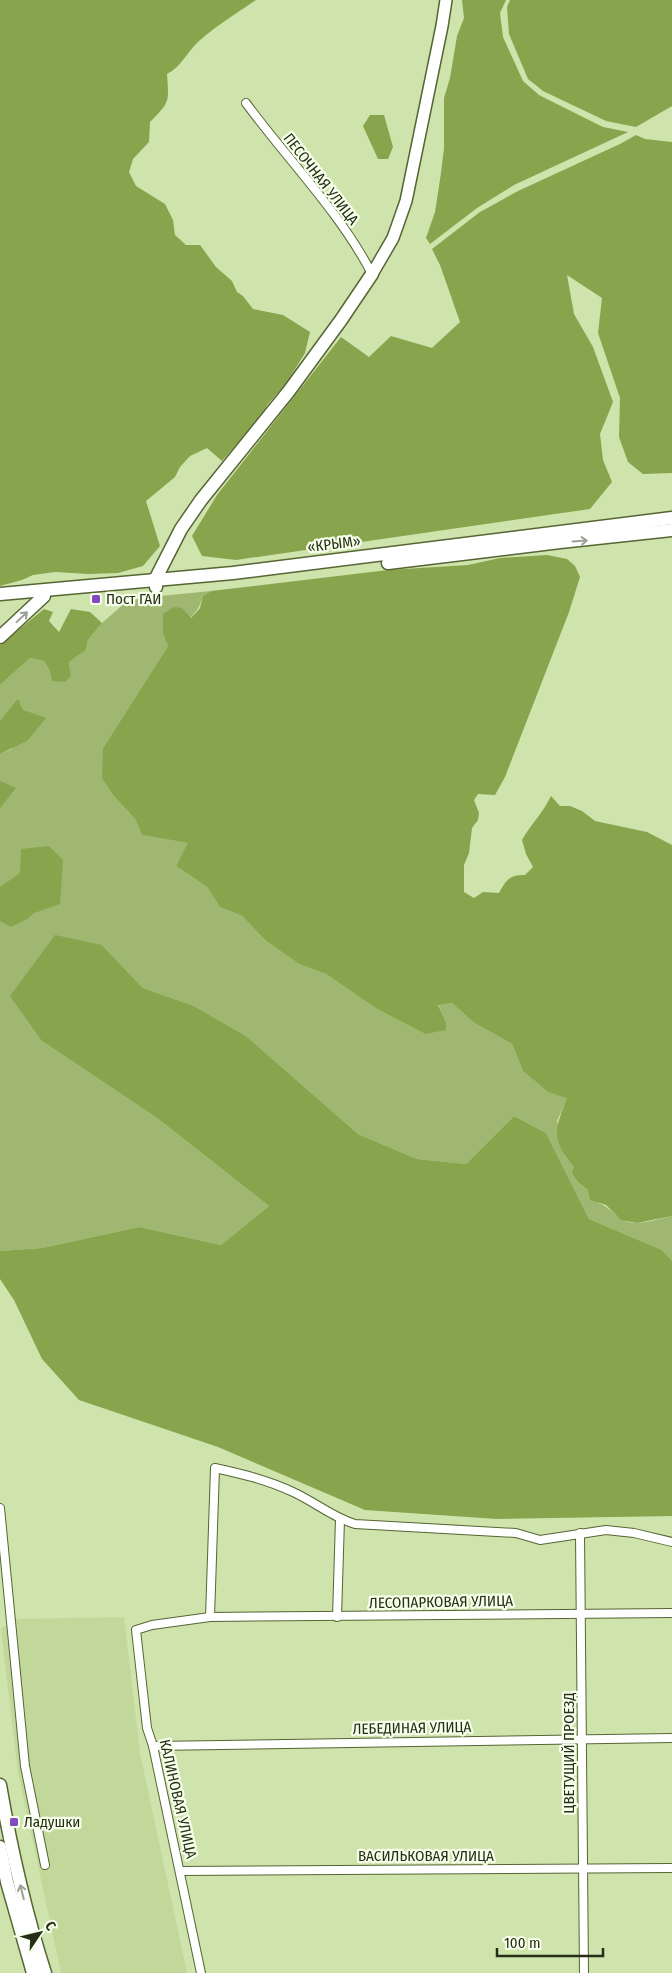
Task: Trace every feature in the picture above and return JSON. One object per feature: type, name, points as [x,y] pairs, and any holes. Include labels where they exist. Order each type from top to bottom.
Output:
[{"type":"main road","points":[[155,584],[181,529],[201,500],[289,391],[341,320],[372,274],[393,238],[406,201],[446,0]]},
{"type":"main road","name":"«КРЫМ»","points":[[0,594],[155,584],[672,518]]},
{"type":"main road","name":"«КРЫМ»","points":[[0,601],[672,530]]},
{"type":"main road","points":[[0,637],[44,596]]},
{"type":"main road","points":[[0,1785],[9,1840],[33,1936],[45,1973]]},
{"type":"main road","points":[[0,1847],[7,1882],[33,1973]]},
{"type":"street","name":"ПЕСОЧНАЯ УЛИЦА","points":[[246,104],[335,217],[363,257],[372,274]]},
{"type":"street","points":[[210,1618],[215,1468],[258,1478],[294,1492],[340,1520],[355,1524],[516,1533],[540,1540],[606,1530],[634,1533],[672,1542]]},
{"type":"street","points":[[0,1508],[25,1766],[45,1865]]},
{"type":"street","points":[[337,1617],[340,1520]]},
{"type":"street","name":"ЦВЕТУЩИЙ ПРОЕЗД","points":[[580,1533],[584,1973]]},
{"type":"street","name":"ЛЕСОПАРКОВАЯ УЛИЦА","points":[[136,1630],[152,1625],[210,1618],[672,1613]]},
{"type":"street","name":"КАЛИНОВАЯ УЛИЦА","points":[[136,1630],[148,1728],[201,1973]]},
{"type":"street","name":"ЛЕБЕДИНАЯ УЛИЦА","points":[[153,1746],[672,1738]]},
{"type":"street","name":"ВАСИЛЬКОВАЯ УЛИЦА","points":[[180,1871],[672,1868]]},
{"type":"shaded area","points":[[0,0],[256,0],[206,35],[167,74],[167,101],[150,122],[149,142],[133,159],[129,172],[136,186],[165,204],[173,220],[175,235],[186,245],[200,245],[216,267],[232,281],[237,292],[243,296],[253,309],[283,315],[310,332],[305,353],[287,382],[268,404],[258,420],[222,461],[207,448],[190,456],[180,467],[175,477],[146,501],[160,546],[143,566],[118,573],[55,572],[33,575],[0,586]]},
{"type":"shaded area","points":[[462,0],[506,0],[500,13],[503,37],[523,81],[539,95],[603,127],[628,132],[514,185],[477,208],[430,244],[426,238],[435,212],[444,148],[444,98],[450,78],[457,36],[464,18]]},
{"type":"shaded area","points":[[510,0],[672,0],[672,106],[636,127],[606,121],[543,91],[528,79],[509,34],[507,7]]},
{"type":"shaded area","points":[[370,115],[384,115],[393,147],[388,159],[378,159],[363,126]]},
{"type":"shaded area","points":[[636,135],[645,139],[672,142],[672,473],[643,474],[628,462],[619,437],[620,398],[598,333],[602,298],[567,275],[574,314],[593,347],[613,402],[600,434],[603,460],[612,482],[590,509],[236,560],[202,556],[192,536],[217,495],[341,337],[369,357],[391,336],[432,348],[460,322],[440,265],[432,249],[480,212],[518,191]]},
{"type":"shaded area","points":[[547,555],[567,559],[575,566],[580,577],[569,612],[505,777],[495,795],[478,794],[474,800],[479,813],[478,820],[472,828],[469,853],[464,865],[464,892],[474,898],[483,892],[499,893],[509,879],[525,875],[533,867],[526,854],[522,840],[551,796],[560,806],[570,806],[582,811],[595,821],[647,832],[672,845],[672,1216],[637,1223],[621,1220],[606,1205],[590,1200],[588,1190],[579,1183],[572,1173],[574,1167],[561,1149],[558,1141],[558,1126],[567,1098],[548,1092],[523,1071],[512,1044],[473,1022],[452,1003],[438,1005],[446,1022],[446,1030],[425,1034],[377,1009],[326,974],[299,964],[266,941],[242,916],[220,907],[207,887],[176,866],[188,843],[142,835],[135,819],[114,796],[102,778],[103,748],[168,646],[163,634],[163,614],[174,607],[182,608],[191,618],[200,608],[203,596],[211,591],[388,570],[468,565],[500,558]]},
{"type":"shaded area","points":[[211,591],[203,596],[193,615],[163,634],[168,646],[103,748],[114,796],[135,819],[142,835],[189,843],[176,866],[207,887],[220,907],[242,916],[266,941],[299,964],[326,974],[377,1009],[425,1034],[446,1022],[438,1004],[452,1003],[473,1022],[512,1044],[523,1071],[548,1092],[568,1097],[557,1121],[565,1156],[574,1167],[579,1183],[588,1190],[598,1203],[627,1222],[639,1223],[672,1216],[672,1261],[662,1250],[589,1219],[546,1133],[514,1116],[466,1164],[417,1159],[358,1134],[246,1036],[194,1006],[143,988],[102,945],[42,1041],[157,1118],[269,1206],[221,1245],[139,1227],[42,1248],[0,1251],[0,754],[12,749],[23,710],[18,698],[0,721],[0,685],[30,658],[44,661],[50,671],[71,676],[69,662],[86,650],[88,640],[102,623],[126,602],[141,598]]},
{"type":"shaded area","points":[[44,609],[53,612],[49,621],[59,632],[71,609],[90,612],[102,623],[88,640],[86,650],[69,662],[71,676],[65,682],[52,681],[50,671],[44,661],[30,658],[0,685],[0,645]]},
{"type":"shaded area","points":[[18,698],[23,710],[46,718],[27,741],[0,754],[0,721]]},
{"type":"shaded area","points":[[0,781],[16,788],[0,808]]},
{"type":"shaded area","points":[[49,846],[63,860],[60,904],[34,913],[11,927],[0,921],[0,887],[20,873],[21,849]]},
{"type":"shaded area","points":[[55,935],[102,945],[143,988],[194,1006],[246,1036],[358,1134],[417,1159],[466,1164],[514,1116],[546,1133],[589,1219],[662,1250],[672,1261],[672,1516],[497,1519],[365,1510],[218,1447],[79,1400],[42,1359],[14,1300],[0,1279],[0,1251],[42,1248],[139,1227],[221,1245],[269,1206],[157,1118],[42,1041],[10,996]]},
{"type":"shaded area","points":[[124,1617],[140,1753],[187,1973],[61,1973],[18,1772],[1,1629],[15,1619]]},
{"type":"place","name":"Пост ГАИ","points":[[96,599]]},
{"type":"place","name":"Ладушки","points":[[14,1822]]}]
